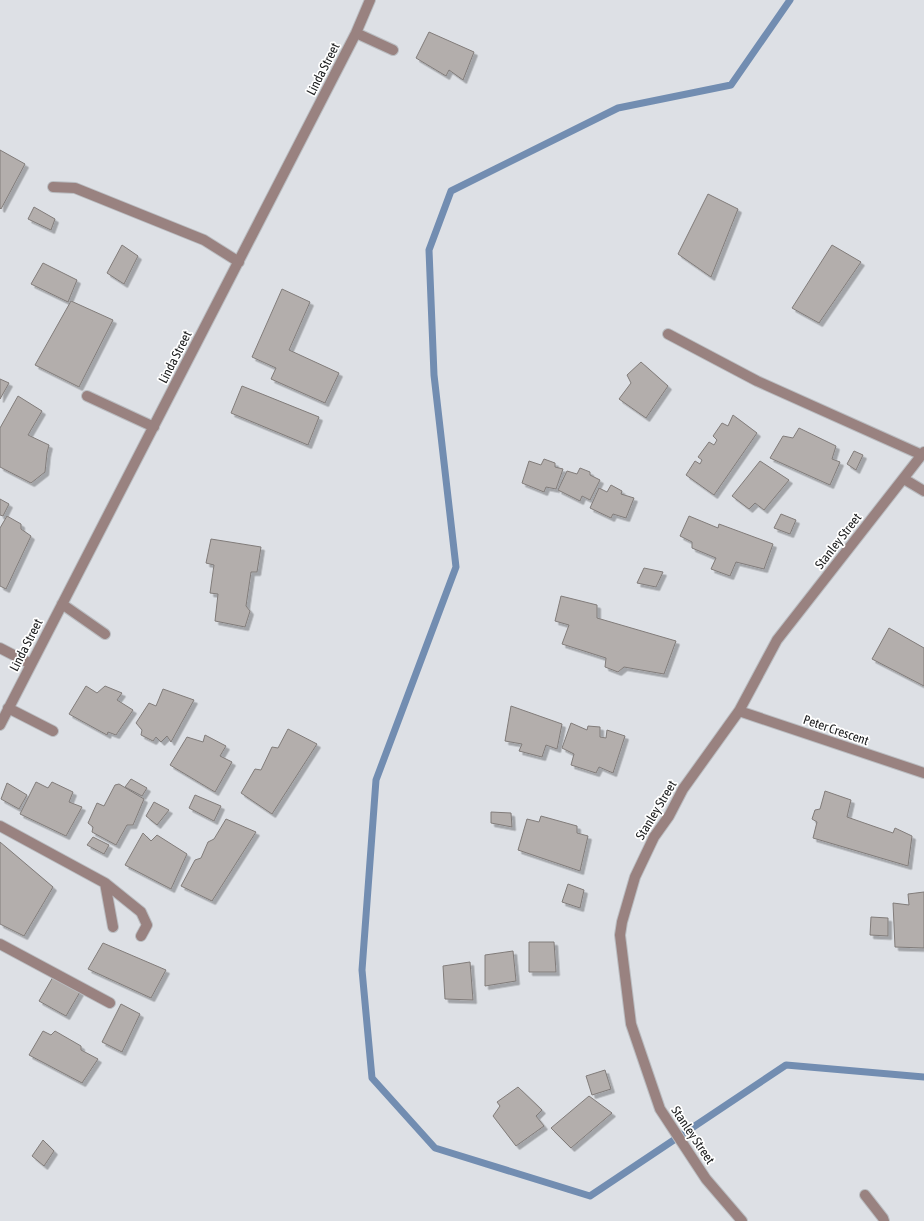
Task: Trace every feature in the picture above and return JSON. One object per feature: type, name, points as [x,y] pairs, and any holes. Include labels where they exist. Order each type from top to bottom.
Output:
[{"type":"street","name":"Linda Street","points":[[0,725],[356,33],[370,0]]},
{"type":"street","points":[[356,33],[393,50]]},
{"type":"street","points":[[53,188],[75,188],[204,240],[239,262]]},
{"type":"street","points":[[668,334],[757,381],[923,453]]},
{"type":"street","points":[[87,396],[154,427]]},
{"type":"street","name":"Stanley Street","points":[[742,1221],[706,1179],[660,1109],[632,1024],[620,935],[622,922],[635,877],[654,837],[669,816],[683,789],[739,711],[778,640],[923,453]]},
{"type":"street","points":[[904,479],[924,491]]},
{"type":"street","points":[[62,604],[105,634]]},
{"type":"street","points":[[0,648],[31,664]]},
{"type":"street","points":[[8,708],[53,731]]},
{"type":"street","name":"Peter Crescent","points":[[739,711],[924,773]]},
{"type":"street","points":[[0,826],[106,883],[141,912],[147,925],[141,936]]},
{"type":"street","points":[[106,883],[113,927]]},
{"type":"street","points":[[0,944],[110,1003]]},
{"type":"street","points":[[865,1195],[884,1221]]},
{"type":"building","points":[[429,32],[474,52],[463,80],[449,70],[446,76],[416,58]]},
{"type":"building","points":[[0,150],[25,164],[1,209],[0,208]]},
{"type":"building","points":[[708,194],[738,209],[711,277],[678,254]]},
{"type":"building","points":[[34,207],[55,219],[51,230],[28,219]]},
{"type":"building","points":[[122,245],[138,256],[124,284],[107,273]]},
{"type":"building","points":[[832,245],[861,262],[819,323],[792,308]]},
{"type":"building","points":[[43,263],[77,280],[68,302],[31,284]]},
{"type":"building","points":[[282,289],[310,302],[289,350],[339,373],[325,403],[271,379],[276,368],[252,357]]},
{"type":"building","points":[[71,301],[113,320],[79,387],[35,365]]},
{"type":"building","points":[[641,362],[668,386],[646,418],[619,399],[631,383],[627,375]]},
{"type":"building","points":[[0,379],[9,383],[0,399]]},
{"type":"building","points":[[242,386],[319,417],[308,445],[231,413]]},
{"type":"building","points":[[18,396],[42,411],[28,435],[49,445],[45,472],[31,483],[0,467],[0,428]]},
{"type":"building","points":[[733,415],[757,433],[714,495],[686,475],[695,461],[700,464],[702,460],[698,457],[709,442],[714,445],[717,440],[713,436],[722,423],[728,426]]},
{"type":"building","points":[[799,428],[836,446],[832,459],[840,462],[830,485],[770,458],[783,436],[793,438]]},
{"type":"building","points":[[854,451],[863,455],[856,470],[847,464]]},
{"type":"building","points":[[544,459],[555,463],[555,467],[563,469],[556,489],[546,487],[544,492],[522,483],[529,461],[541,465]]},
{"type":"building","points":[[760,461],[789,480],[764,510],[755,503],[749,509],[732,496]]},
{"type":"building","points":[[580,468],[590,472],[590,475],[600,480],[590,500],[582,496],[580,501],[558,490],[567,471],[577,474]]},
{"type":"building","points":[[611,485],[622,491],[621,494],[634,498],[626,518],[613,514],[611,518],[590,508],[599,488],[607,492]]},
{"type":"building","points":[[0,499],[9,504],[3,516],[0,515]]},
{"type":"building","points":[[781,514],[796,520],[790,534],[774,528]]},
{"type":"building","points":[[7,516],[21,524],[21,529],[31,536],[6,589],[0,586],[0,528]]},
{"type":"building","points":[[689,516],[718,528],[719,524],[773,544],[764,569],[736,562],[730,576],[711,569],[716,558],[692,548],[692,542],[680,536]]},
{"type":"building","points":[[211,539],[261,547],[257,572],[251,572],[246,606],[250,611],[245,627],[215,621],[218,594],[210,593],[214,565],[206,563]]},
{"type":"building","points":[[644,568],[663,572],[656,587],[637,583]]},
{"type":"building","points":[[561,596],[597,605],[597,618],[676,641],[664,674],[624,667],[618,672],[605,667],[606,658],[562,644],[569,625],[555,621]]},
{"type":"building","points":[[889,628],[924,648],[924,686],[872,659]]},
{"type":"building","points":[[86,686],[97,693],[105,686],[122,693],[117,700],[133,710],[116,735],[108,732],[107,735],[69,714]]},
{"type":"building","points":[[163,689],[194,700],[171,742],[167,736],[161,742],[156,737],[153,741],[141,735],[142,730],[136,723],[149,703],[156,706]]},
{"type":"building","points":[[511,706],[562,724],[557,749],[546,745],[542,757],[519,751],[522,744],[505,741]]},
{"type":"building","points":[[571,723],[587,730],[588,726],[600,727],[600,737],[606,738],[607,730],[625,736],[613,773],[599,767],[596,773],[571,765],[574,754],[562,748]]},
{"type":"building","points":[[288,729],[317,744],[272,814],[241,793],[255,769],[261,770],[272,747],[278,748]]},
{"type":"building","points":[[205,735],[226,746],[220,756],[232,762],[215,792],[170,765],[187,737],[203,742]]},
{"type":"building","points":[[131,779],[147,788],[142,796],[125,787]]},
{"type":"building","points":[[36,782],[48,788],[52,782],[73,792],[69,802],[82,807],[66,836],[20,814]]},
{"type":"building","points":[[7,783],[27,795],[19,809],[1,799]]},
{"type":"building","points":[[119,784],[144,799],[133,825],[127,825],[116,845],[92,832],[93,827],[88,823],[97,803],[104,806],[115,785]]},
{"type":"building","points":[[825,791],[851,800],[847,817],[893,833],[895,828],[912,836],[908,866],[813,838],[817,822],[812,819],[815,810],[820,809]]},
{"type":"building","points":[[195,795],[221,806],[214,821],[189,808]]},
{"type":"building","points":[[154,802],[169,810],[157,825],[146,816]]},
{"type":"building","points":[[491,812],[511,813],[512,827],[491,823]]},
{"type":"building","points":[[541,816],[577,826],[577,833],[588,836],[580,871],[518,850],[527,819],[539,822]]},
{"type":"building","points":[[226,819],[256,832],[212,901],[181,886],[195,860],[201,858],[208,842],[214,839]]},
{"type":"building","points":[[143,833],[151,841],[157,835],[187,854],[171,889],[125,865]]},
{"type":"building","points":[[93,837],[109,845],[104,854],[87,845]]},
{"type":"building","points":[[0,842],[53,887],[24,936],[0,924]]},
{"type":"building","points":[[568,884],[584,890],[580,908],[562,902]]},
{"type":"building","points":[[924,892],[924,948],[895,947],[893,903],[909,905],[908,894]]},
{"type":"building","points":[[871,917],[888,918],[888,936],[870,935]]},
{"type":"building","points":[[529,942],[554,942],[556,972],[529,972]]},
{"type":"building","points":[[103,943],[166,970],[151,998],[88,969]]},
{"type":"building","points":[[513,951],[516,981],[485,986],[485,955]]},
{"type":"building","points":[[470,962],[473,1000],[445,999],[443,966]]},
{"type":"building","points":[[53,977],[80,992],[66,1016],[39,1001]]},
{"type":"building","points":[[121,1004],[140,1014],[122,1052],[102,1042]]},
{"type":"building","points":[[43,1031],[51,1035],[55,1031],[81,1046],[81,1050],[98,1059],[82,1083],[29,1055]]},
{"type":"building","points":[[605,1070],[611,1089],[592,1095],[586,1076]]},
{"type":"building","points":[[518,1087],[542,1110],[536,1116],[544,1126],[516,1146],[493,1116],[500,1106],[497,1102]]},
{"type":"building","points":[[589,1096],[612,1113],[571,1148],[551,1128]]},
{"type":"building","points":[[43,1140],[54,1151],[44,1166],[32,1156]]},
{"type":"waterway","points":[[790,0],[731,85],[618,108],[451,191],[429,250],[434,375],[456,567],[376,780],[362,970],[372,1078],[435,1148],[590,1196],[786,1065],[924,1077]]}]
